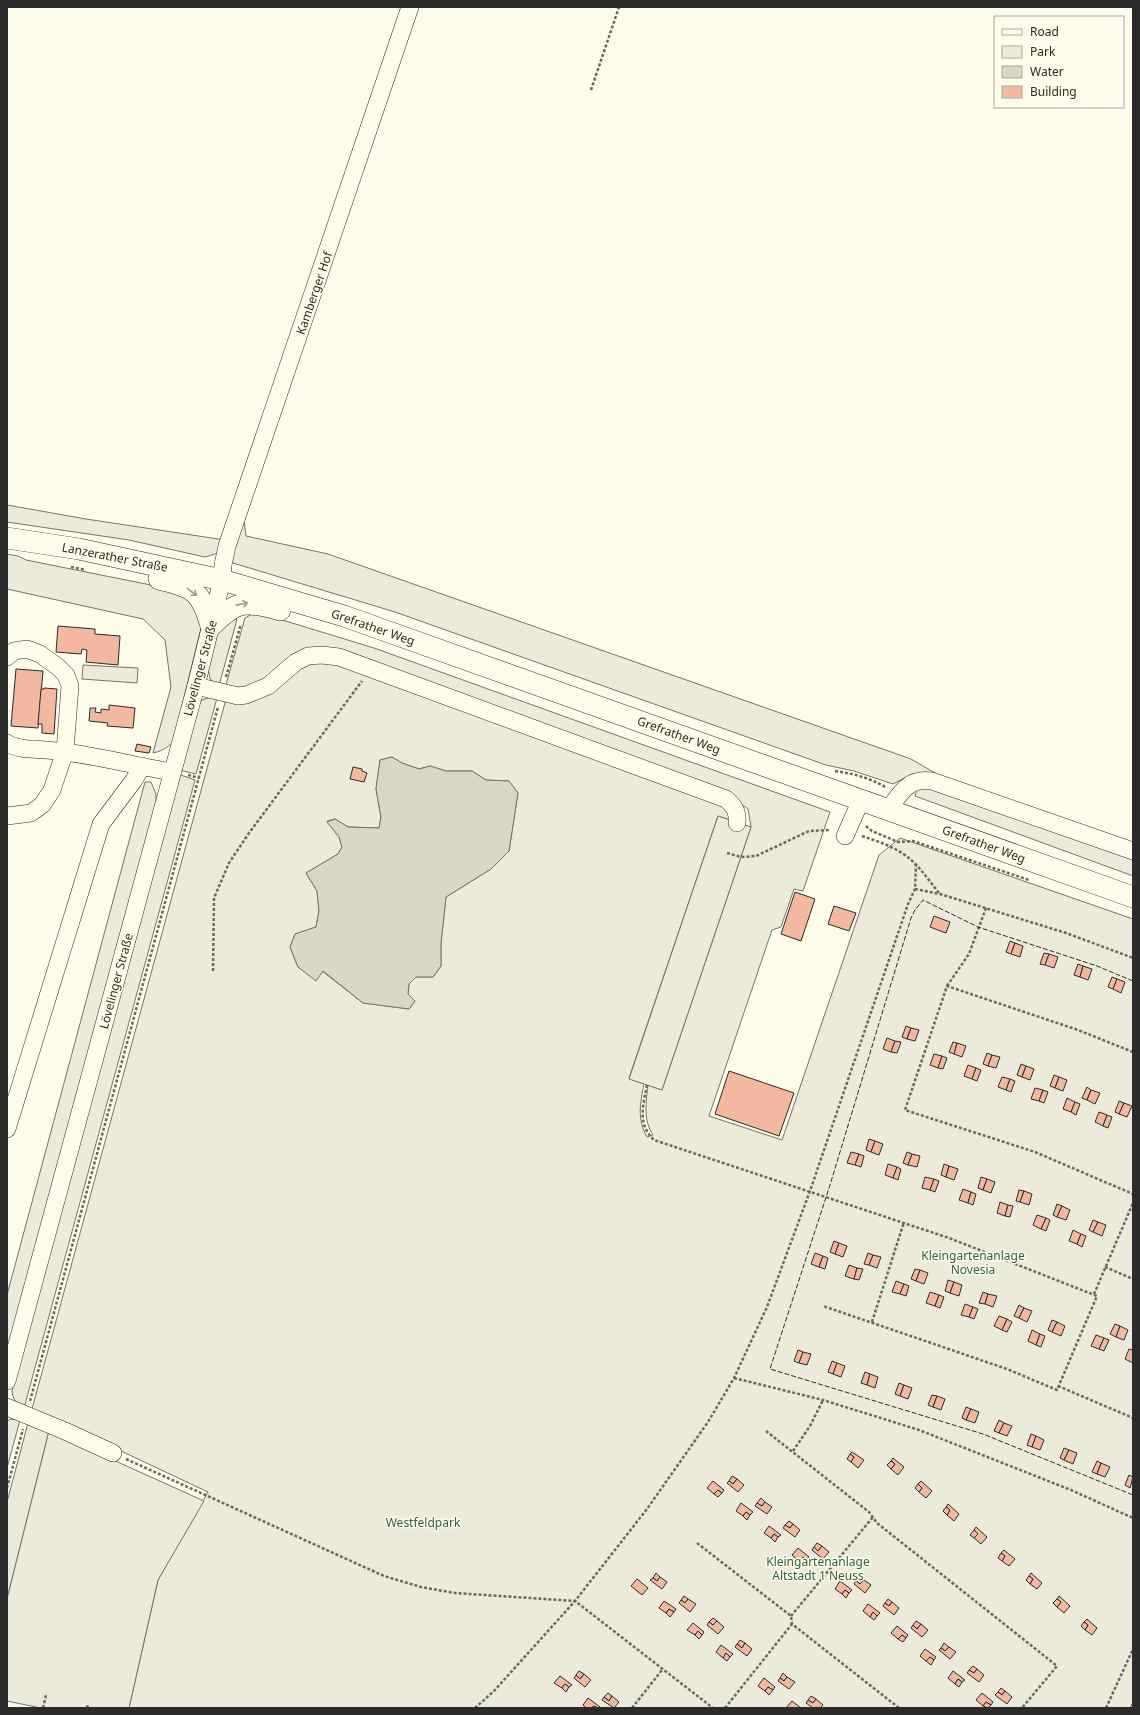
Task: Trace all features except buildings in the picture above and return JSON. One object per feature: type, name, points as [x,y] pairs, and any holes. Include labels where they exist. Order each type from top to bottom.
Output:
[{"type":"main road","name":"Lanzerather Straße","points":[[7,538],[79,550],[222,580]]},
{"type":"main road","points":[[79,550],[114,570],[181,584],[194,591],[206,610],[218,620],[236,605],[248,603],[275,608],[405,649],[426,644]]},
{"type":"main road","name":"Grefrather Weg","points":[[222,580],[344,616],[426,644],[1133,897]]},
{"type":"street","name":"Kamberger Hof","points":[[222,580],[223,565],[228,546],[410,7]]},
{"type":"street","name":"Lövelinger Straße","points":[[7,1381],[172,772],[196,686],[218,620],[222,580]]},
{"type":"street","points":[[7,657],[14,651],[27,649],[40,654],[66,675],[70,686],[65,751],[52,790],[42,805],[31,813],[7,816]]},
{"type":"street","points":[[196,686],[238,696],[254,692],[268,686],[296,662],[308,656],[322,655],[339,657],[726,799],[734,806],[738,816],[738,823]]},
{"type":"street","points":[[7,742],[10,745],[25,748],[65,751],[172,772]]},
{"type":"street","points":[[7,1130],[101,824],[134,780],[142,766]]},
{"type":"street","points":[[888,810],[899,795],[911,783],[923,780],[932,781],[1133,851]]},
{"type":"street","points":[[846,833],[860,800]]},
{"type":"street","points":[[7,1407],[113,1453]]},
{"type":"path","points":[[591,90],[619,7]]},
{"type":"path","points":[[67,567],[89,571]]},
{"type":"path","points":[[7,1488],[241,622],[239,617],[218,620]]},
{"type":"path","points":[[213,970],[214,898],[229,863],[249,833],[369,668]]},
{"type":"path","points":[[727,853],[741,857],[756,856],[809,831],[824,829],[846,833],[887,845],[905,855],[916,864],[940,894]]},
{"type":"path","points":[[475,1708],[494,1691],[575,1601],[647,1509],[708,1422],[734,1378],[767,1307],[810,1192],[908,904],[915,889],[916,864]]},
{"type":"path","points":[[915,889],[940,894],[1066,933],[1133,958]]},
{"type":"path","points":[[986,908],[969,954],[947,986],[905,1110],[1035,1152],[1133,1194]]},
{"type":"path","points":[[947,986],[1078,1030],[1133,1052]]},
{"type":"path","points":[[647,1085],[643,1109],[643,1124],[647,1134],[654,1140],[904,1222],[1007,1259],[1097,1296],[1056,1390],[1007,1369],[823,1306]]},
{"type":"path","points":[[1094,1294],[1133,1203]]},
{"type":"path","points":[[872,1322],[904,1222]]},
{"type":"path","points":[[1106,1267],[1133,1279]]},
{"type":"path","points":[[734,1378],[823,1400],[919,1430],[989,1456],[1133,1518]]},
{"type":"path","points":[[1058,1386],[1133,1418]]},
{"type":"path","points":[[792,1452],[810,1426],[823,1400]]},
{"type":"path","points":[[766,1431],[869,1512],[877,1523],[1057,1666],[1022,1708]]},
{"type":"path","points":[[113,1453],[376,1572],[421,1588],[455,1593],[575,1601],[662,1670],[713,1708]]},
{"type":"path","points":[[791,1616],[873,1518]]},
{"type":"path","points":[[697,1543],[791,1616],[792,1624],[899,1708]]},
{"type":"path","points":[[725,1708],[792,1624]]},
{"type":"path","points":[[1106,1708],[1133,1649]]},
{"type":"path","points":[[632,1708],[662,1670]]},
{"type":"path","points":[[43,1708],[46,1695]]},
{"type":"path","points":[[87,1708],[88,1704]]},
{"type":"green space","points":[[7,505],[86,519],[225,540],[218,553],[205,557],[129,540],[7,522]]},
{"type":"green space","points":[[243,514],[246,536],[328,554],[911,759],[942,777],[912,774],[893,784],[854,771],[826,765],[395,612],[233,563],[231,554]]},
{"type":"green space","points":[[7,554],[18,556],[26,560],[181,591],[195,601],[201,628],[173,742],[169,746],[153,753],[171,687],[165,640],[143,619],[7,589]]},
{"type":"green space","points":[[256,612],[374,648],[830,812],[803,891],[794,889],[781,927],[772,930],[709,1116],[782,1140],[879,855],[900,838],[1133,919],[1133,1708],[129,1708],[158,1580],[208,1492],[32,1409],[226,699],[245,701],[253,700],[267,694],[298,669],[309,663],[321,662],[340,664],[724,806],[731,815],[730,820],[718,816],[629,1078],[644,1084],[640,1111],[642,1124],[647,1137],[653,1135],[646,1117],[648,1085],[662,1090],[751,827],[748,809],[727,794],[342,652],[324,649],[306,651],[295,655],[269,676],[251,687],[239,689],[225,688],[245,618]],"holes":[[[392,757],[402,763],[419,769],[430,766],[446,771],[472,771],[486,780],[509,781],[518,793],[509,851],[491,869],[446,897],[441,943],[441,966],[433,977],[415,977],[409,984],[408,994],[415,1001],[409,1009],[363,1003],[322,971],[316,980],[298,967],[290,947],[295,934],[316,927],[319,911],[317,891],[306,873],[338,854],[342,847],[339,837],[327,821],[335,819],[348,827],[379,828],[381,817],[376,789],[380,760]]]},
{"type":"green space","points":[[229,617],[237,619],[219,686],[210,679],[208,667],[219,628]]},
{"type":"green space","points":[[211,697],[217,698],[196,774],[179,770],[196,707],[202,700]]},
{"type":"green space","points":[[178,774],[195,780],[24,1408],[15,1401],[12,1391]]},
{"type":"green space","points":[[145,782],[151,782],[156,794],[156,805],[7,1352],[7,1295]]},
{"type":"green space","points":[[929,786],[1133,855],[1133,876],[915,796],[917,789]]},
{"type":"green space","points":[[10,1419],[20,1420],[7,1468],[7,1422]]},
{"type":"green space","points":[[28,1423],[49,1431],[7,1599],[7,1502]]},
{"type":"shaded area","points":[[83,665],[138,668],[137,683],[82,679]]},
{"type":"shaded area","points":[[718,816],[751,827],[662,1090],[629,1079]]},
{"type":"shaded area","points":[[49,1431],[204,1501],[158,1580],[129,1708],[41,1708],[7,1701],[7,1599]]},
{"type":"water","points":[[392,757],[402,763],[419,769],[430,766],[446,771],[472,771],[486,780],[509,781],[518,793],[509,851],[491,869],[446,897],[441,943],[441,966],[433,977],[416,977],[409,984],[408,994],[415,1001],[409,1009],[363,1003],[323,971],[316,981],[298,967],[290,947],[295,934],[316,927],[319,911],[317,891],[306,873],[338,854],[342,847],[339,837],[327,822],[335,819],[348,827],[379,828],[381,817],[376,789],[380,760]]},
{"type":"fence","points":[[1133,981],[1097,966],[978,927],[923,900],[911,918],[830,1185],[770,1369],[983,1434],[1133,1495]]},
{"type":"power","points":[[1130,1708],[1133,1702]]},
{"type":"park label","name":"Kleingartenanlage Novesia","points":[[973,1262]]},
{"type":"park label","name":"Westfeldpark","points":[[423,1522]]},
{"type":"park label","name":"Kleingartenanlage Altstadt 1 Neuss","points":[[818,1568]]}]
